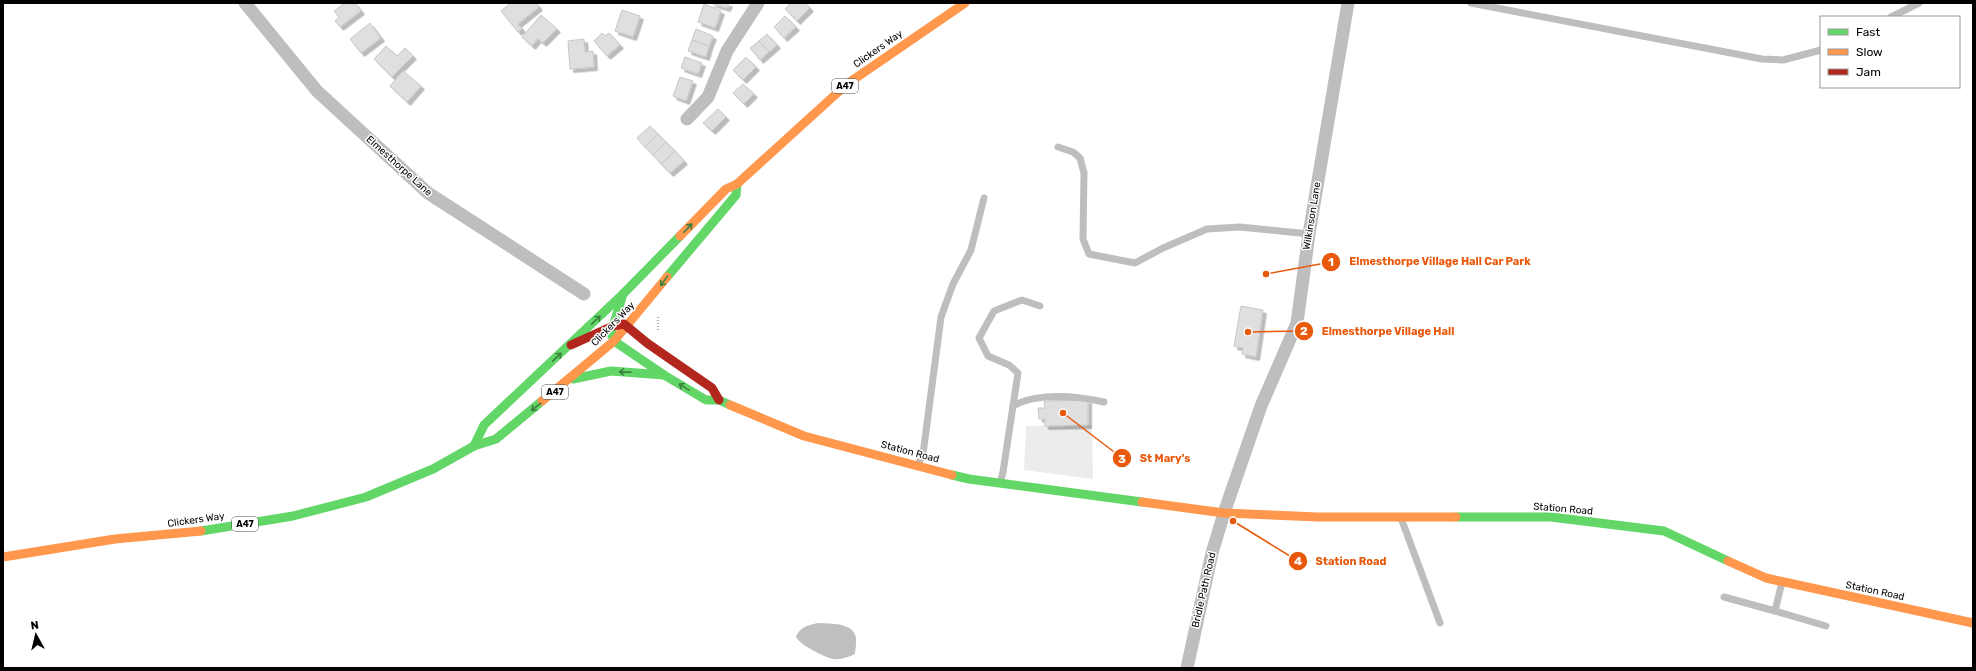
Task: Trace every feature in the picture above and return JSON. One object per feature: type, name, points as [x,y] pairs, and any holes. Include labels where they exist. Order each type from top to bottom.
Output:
[{"type":"main road","name":"Clickers Way","points":[[474,446],[484,425],[623,294],[726,189],[737,184],[800,125],[847,84],[965,3]]},
{"type":"main road","name":"Clickers Way","points":[[3,557],[115,539],[179,534],[293,516],[366,497],[438,467],[474,446],[496,439],[569,380],[614,341],[736,195],[737,184]]},
{"type":"main road","points":[[614,341],[611,335],[623,294]]},
{"type":"main road","points":[[568,347],[613,326],[621,324],[628,326]]},
{"type":"main road","name":"Station Road","points":[[628,326],[647,343],[712,388],[719,400]]},
{"type":"main road","name":"Station Road","points":[[614,341],[664,375],[706,400],[719,400],[804,436],[969,479],[1224,513],[1318,517],[1551,517],[1664,531],[1766,578],[1973,623]]},
{"type":"main road","points":[[569,380],[611,371],[664,375]]},
{"type":"street","points":[[687,119],[708,97],[727,51],[758,3]]},
{"type":"street","name":"Wilkinson Lane","points":[[1224,513],[1261,406],[1297,323],[1309,234],[1348,3]]},
{"type":"street","name":"Elmesthorpe Lane","points":[[251,5],[317,91],[428,193],[584,294]]},
{"type":"street","name":"Bridle Path Road","points":[[1187,668],[1212,553],[1224,513]]},
{"type":"lane","points":[[1471,3],[1762,59],[1783,60],[1820,50]]},
{"type":"lane","points":[[1893,16],[1919,3]]},
{"type":"lane","points":[[1058,147],[1074,152],[1080,158],[1084,172],[1083,239],[1089,254],[1135,263],[1163,248],[1208,229],[1240,227],[1309,234]]},
{"type":"lane","points":[[918,466],[923,454],[941,317],[953,284],[971,250],[984,198]]},
{"type":"lane","points":[[1000,483],[1018,373],[1009,365],[988,356],[979,338],[994,311],[1022,300],[1040,306]]},
{"type":"lane","points":[[1013,406],[1022,401],[1036,398],[1085,398],[1104,402]]},
{"type":"lane","points":[[1401,518],[1440,623]]},
{"type":"lane","points":[[1775,611],[1782,581]]},
{"type":"lane","points":[[1724,597],[1826,626]]},
{"type":"shaded area","points":[[1092,425],[1093,479],[1024,470],[1026,426]]},
{"type":"shaded area","points":[[818,623],[837,624],[849,628],[856,637],[855,654],[842,659],[833,659],[824,656],[802,644],[796,637],[799,631]]},
{"type":"building","points":[[345,3],[350,3],[352,5],[355,3],[361,11],[340,27],[335,21],[339,17],[334,11]]},
{"type":"building","points":[[511,3],[536,3],[539,7],[518,24],[522,29],[518,32],[501,11]]},
{"type":"building","points":[[710,3],[729,3],[727,8]]},
{"type":"building","points":[[791,3],[805,3],[810,8],[797,21],[785,9]]},
{"type":"building","points":[[704,4],[721,11],[715,28],[698,22]]},
{"type":"building","points":[[622,10],[640,16],[633,37],[615,31]]},
{"type":"building","points":[[541,15],[557,29],[543,43],[538,39],[532,46],[522,37]]},
{"type":"building","points":[[785,16],[796,27],[784,38],[774,27]]},
{"type":"building","points":[[370,23],[381,38],[361,53],[350,39]]},
{"type":"building","points":[[696,29],[713,36],[709,46],[692,40]]},
{"type":"building","points":[[602,33],[605,36],[609,33],[620,45],[607,56],[594,41]]},
{"type":"building","points":[[767,34],[777,45],[769,52],[759,41]]},
{"type":"building","points":[[584,39],[585,52],[593,51],[594,67],[570,69],[568,41]]},
{"type":"building","points":[[692,40],[709,46],[706,57],[688,51]]},
{"type":"building","points":[[759,41],[769,52],[760,60],[750,48]]},
{"type":"building","points":[[386,46],[397,56],[405,48],[413,56],[392,77],[374,59]]},
{"type":"building","points":[[685,57],[702,63],[698,74],[681,68]]},
{"type":"building","points":[[746,57],[756,67],[743,80],[733,70]]},
{"type":"building","points":[[403,71],[421,86],[407,102],[390,86]]},
{"type":"building","points":[[680,77],[693,81],[686,101],[673,96]]},
{"type":"building","points":[[743,84],[754,94],[744,104],[733,93]]},
{"type":"building","points":[[718,109],[726,117],[712,131],[703,123]]},
{"type":"building","points":[[650,126],[658,134],[645,147],[637,138]]},
{"type":"building","points":[[658,134],[666,142],[653,155],[645,147]]},
{"type":"building","points":[[666,142],[675,151],[661,164],[653,155]]},
{"type":"building","points":[[675,151],[684,161],[670,173],[661,164]]},
{"type":"building","points":[[1241,306],[1263,310],[1256,357],[1242,354],[1243,348],[1234,346]]},
{"type":"building","points":[[1088,400],[1088,425],[1045,426],[1045,419],[1039,419],[1038,408],[1045,408],[1044,401]]},
{"type":"traffic: fast","points":[[667,277],[736,195],[737,184]]},
{"type":"traffic: fast","points":[[474,446],[484,425],[623,294],[680,236]]},
{"type":"traffic: fast","points":[[623,294],[611,333],[614,341],[664,375],[706,400],[719,400],[730,405]]},
{"type":"traffic: fast","points":[[573,379],[611,371],[664,375]]},
{"type":"traffic: fast","points":[[201,531],[293,516],[366,497],[433,469],[474,446],[496,439],[542,401]]},
{"type":"traffic: fast","points":[[952,475],[969,479],[1142,502]]},
{"type":"traffic: fast","points":[[1456,517],[1551,517],[1664,531],[1728,561]]},
{"type":"traffic: slow","points":[[680,236],[726,189],[737,184],[847,84],[965,3]]},
{"type":"traffic: slow","points":[[542,401],[614,341],[667,277]]},
{"type":"traffic: slow","points":[[730,405],[804,436],[952,475]]},
{"type":"traffic: slow","points":[[1142,502],[1224,513],[1318,517],[1456,517]]},
{"type":"traffic: slow","points":[[3,557],[115,539],[201,531]]},
{"type":"traffic: slow","points":[[1728,561],[1766,578],[1973,623]]},
{"type":"traffic: jam","points":[[571,345],[613,326],[624,324],[647,343],[712,388],[719,400]]},
{"type":"place","name":"Elmesthorpe Village Hall Car Park","points":[[1266,274]]},
{"type":"place","name":"Elmesthorpe Village Hall","points":[[1248,332]]},
{"type":"place","name":"St Mary's","points":[[1063,413]]},
{"type":"place","name":"Station Road","points":[[1233,521]]}]
